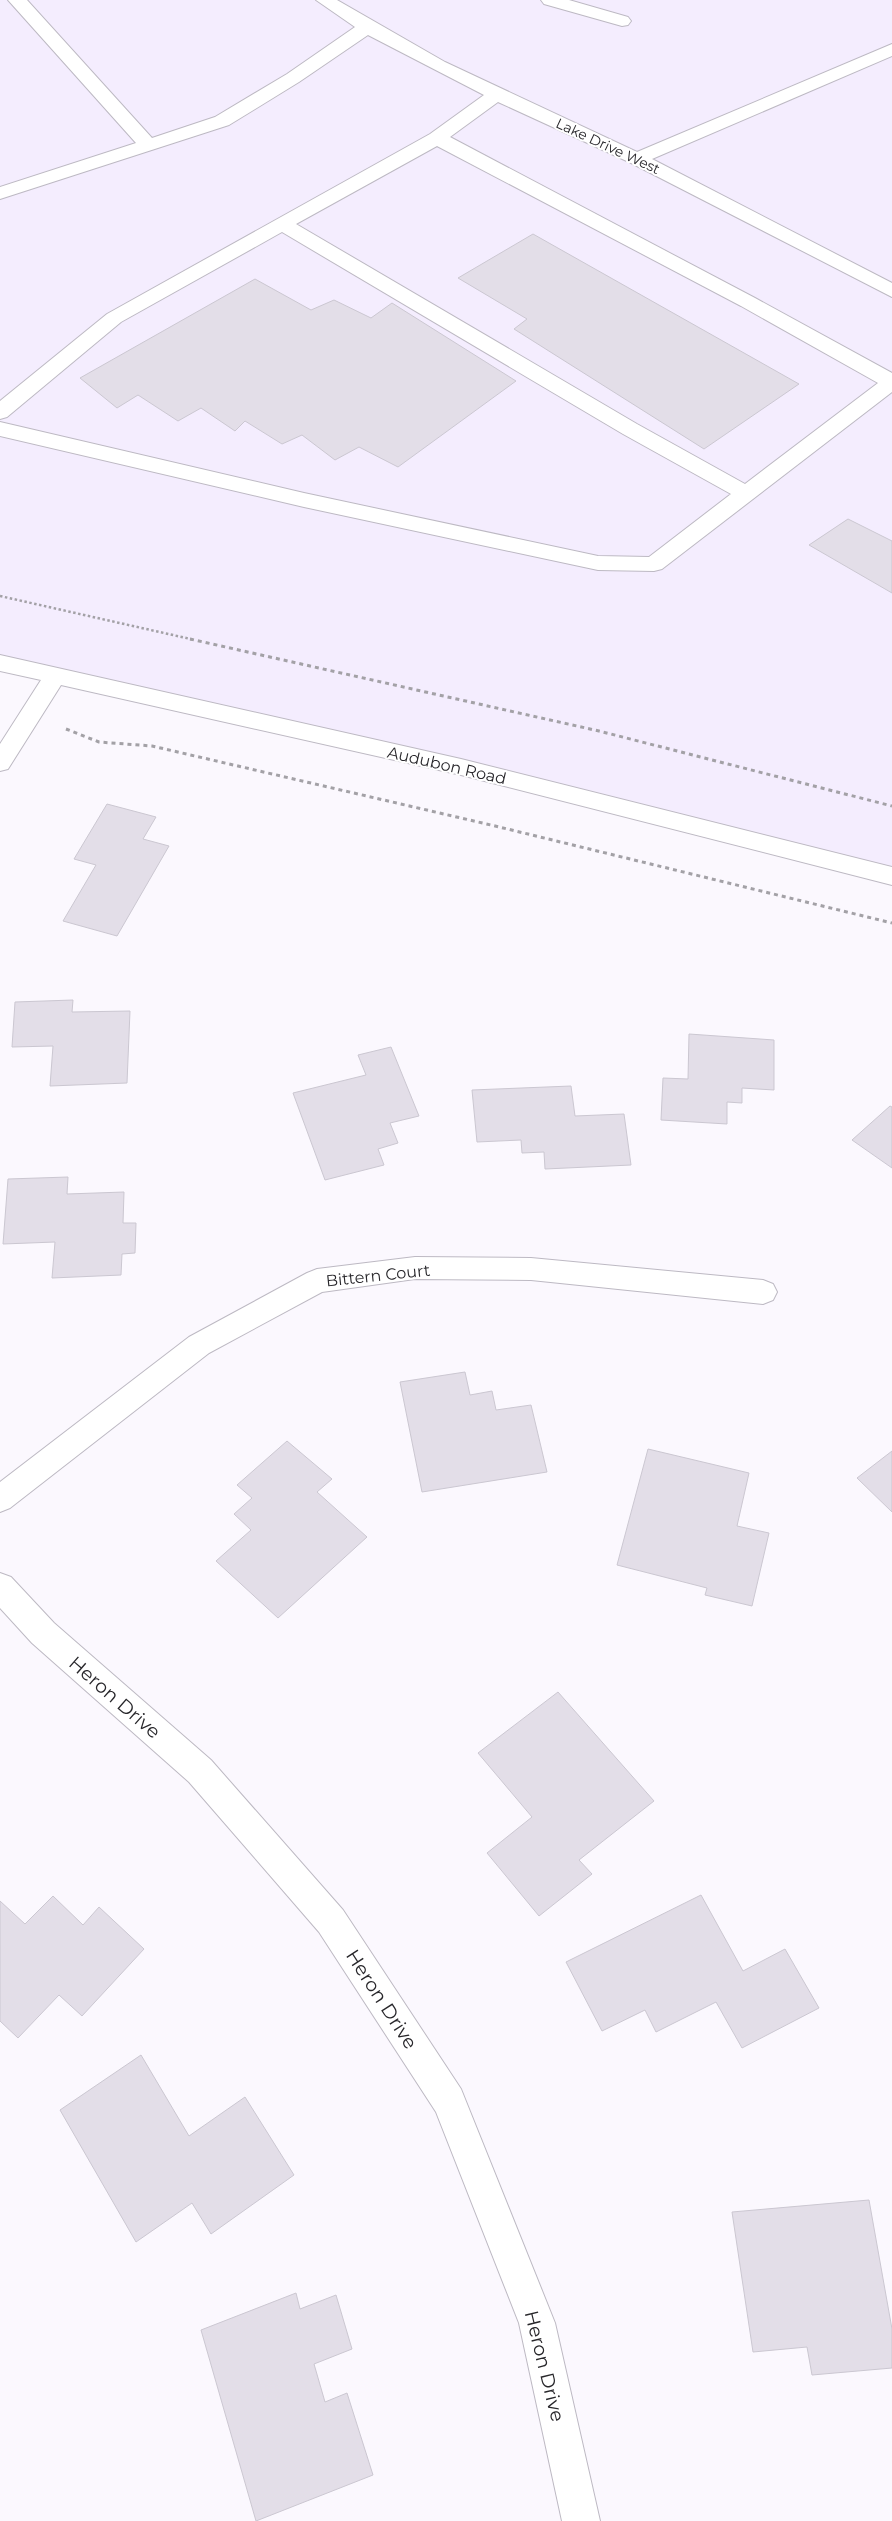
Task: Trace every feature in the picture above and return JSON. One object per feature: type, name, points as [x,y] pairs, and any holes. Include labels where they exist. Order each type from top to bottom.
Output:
[{"type":"street","points":[[17,0],[148,145]]},
{"type":"street","name":"Lake Drive West","points":[[325,0],[366,28],[496,95],[725,202],[892,291]]},
{"type":"street","points":[[550,0],[622,21]]},
{"type":"street","points":[[0,193],[222,121],[293,78],[366,28]]},
{"type":"street","points":[[636,159],[892,49]]},
{"type":"street","points":[[0,412],[114,318],[437,138],[496,95]]},
{"type":"street","points":[[0,429],[294,498],[598,563],[654,564],[892,383],[748,302],[437,138]]},
{"type":"street","points":[[282,224],[630,429],[747,494]]},
{"type":"street","name":"Audubon Road","points":[[0,663],[462,767],[892,876]]},
{"type":"street","points":[[0,763],[56,675]]},
{"type":"street","name":"Bittern Court","points":[[0,1499],[199,1345],[317,1281],[415,1268],[531,1269],[763,1292]]},
{"type":"street","name":"Heron Drive","points":[[0,1587],[42,1633],[200,1771],[311,1898],[331,1921],[449,2101],[537,2323],[581,2521]]},
{"type":"path","points":[[0,596],[599,731],[892,806]]},
{"type":"path","points":[[30,715],[99,742],[152,746],[491,825],[892,923]]},
{"type":"shaded area","points":[[0,0],[892,0],[892,876],[0,663]]},
{"type":"building","points":[[533,234],[799,384],[704,449],[514,329],[527,319],[458,278]]},
{"type":"building","points":[[255,279],[311,310],[334,300],[371,318],[392,303],[516,381],[398,467],[359,447],[335,460],[302,435],[282,444],[245,421],[235,431],[201,408],[178,421],[138,395],[117,408],[80,378]]},
{"type":"building","points":[[848,519],[892,541],[892,593],[809,545]]},
{"type":"building","points":[[107,804],[156,817],[143,839],[169,846],[117,936],[63,921],[96,865],[74,859]]},
{"type":"building","points":[[73,1000],[72,1012],[130,1011],[127,1083],[50,1086],[53,1046],[12,1047],[15,1002]]},
{"type":"building","points":[[689,1034],[774,1040],[774,1090],[742,1088],[742,1103],[727,1102],[727,1124],[661,1120],[663,1078],[688,1079]]},
{"type":"building","points":[[391,1047],[419,1116],[390,1123],[398,1143],[378,1149],[384,1165],[325,1180],[293,1093],[366,1075],[358,1055]]},
{"type":"building","points":[[571,1086],[575,1116],[624,1114],[631,1165],[545,1169],[544,1152],[522,1153],[521,1140],[477,1142],[472,1090]]},
{"type":"building","points":[[890,1106],[892,1107],[892,1168],[852,1140]]},
{"type":"building","points":[[68,1177],[67,1194],[124,1192],[123,1223],[136,1223],[135,1253],[122,1254],[121,1275],[52,1278],[55,1242],[3,1244],[8,1179]]},
{"type":"building","points":[[465,1372],[470,1395],[492,1391],[496,1410],[531,1405],[547,1472],[422,1492],[400,1382]]},
{"type":"building","points":[[287,1441],[332,1479],[317,1492],[367,1537],[278,1618],[216,1561],[251,1530],[234,1514],[252,1498],[237,1485]]},
{"type":"building","points":[[648,1449],[749,1473],[737,1526],[769,1533],[752,1606],[705,1595],[707,1588],[617,1565]]},
{"type":"building","points":[[892,1451],[892,1512],[857,1478]]},
{"type":"building","points":[[558,1692],[654,1801],[579,1860],[592,1874],[539,1916],[487,1853],[532,1817],[478,1753]]},
{"type":"building","points":[[701,1895],[743,1971],[785,1949],[819,2008],[742,2048],[716,2002],[656,2032],[645,2010],[602,2031],[566,1962]]},
{"type":"building","points":[[53,1896],[83,1925],[99,1907],[144,1949],[82,2016],[59,1995],[18,2038],[0,2021],[0,1901],[25,1924]]},
{"type":"building","points":[[141,2055],[189,2136],[245,2097],[294,2175],[211,2234],[192,2203],[136,2242],[60,2110]]},
{"type":"building","points":[[869,2200],[892,2329],[892,2368],[812,2375],[807,2347],[753,2352],[732,2212]]},
{"type":"building","points":[[296,2293],[300,2309],[336,2295],[352,2349],[314,2364],[325,2402],[347,2393],[373,2475],[256,2521],[201,2330]]}]
